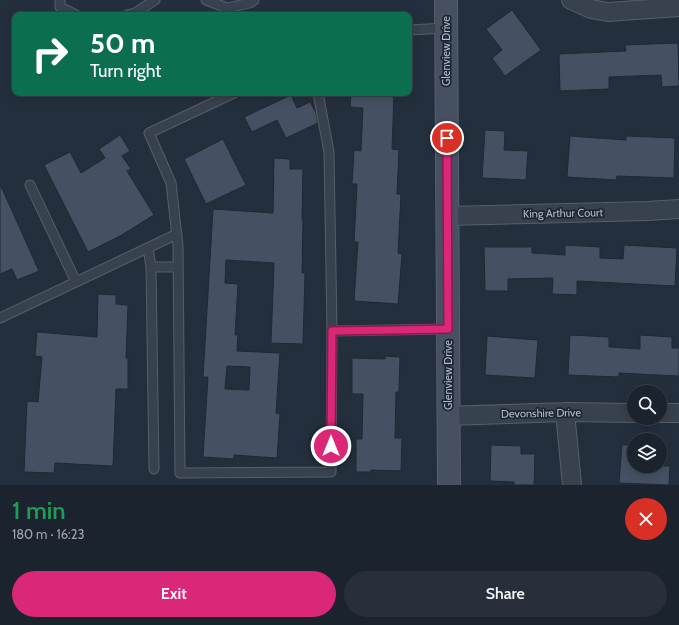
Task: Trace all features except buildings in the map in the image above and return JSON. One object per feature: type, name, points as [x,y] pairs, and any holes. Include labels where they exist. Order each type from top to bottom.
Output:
[{"type":"main road","name":"Glenview Drive","points":[[446,0],[449,485]]},
{"type":"street","points":[[571,0],[591,9],[608,12],[679,7]]},
{"type":"street","name":"King Arthur Court","points":[[447,216],[647,211],[679,208]]},
{"type":"street","points":[[565,412],[572,485]]},
{"type":"street","name":"Devonshire Drive","points":[[448,416],[565,412],[627,413]]},
{"type":"street","points":[[667,413],[679,413]]},
{"type":"lane","points":[[60,0],[60,7],[70,12]]},
{"type":"lane","points":[[136,12],[155,0]]},
{"type":"lane","points":[[206,0],[227,8],[250,3],[254,0]]},
{"type":"lane","points":[[412,30],[446,28]]},
{"type":"lane","points":[[228,96],[149,133],[171,183],[177,234],[180,473],[331,472],[332,331],[329,152],[319,96]]},
{"type":"lane","points":[[30,185],[76,282]]},
{"type":"lane","points":[[0,318],[177,234]]},
{"type":"lane","points":[[148,248],[151,267],[154,469]]},
{"type":"lane","points":[[151,267],[178,267]]},
{"type":"lane","points":[[332,331],[448,329]]},
{"type":"route","points":[[331,446],[332,331],[448,329],[447,138]]}]
